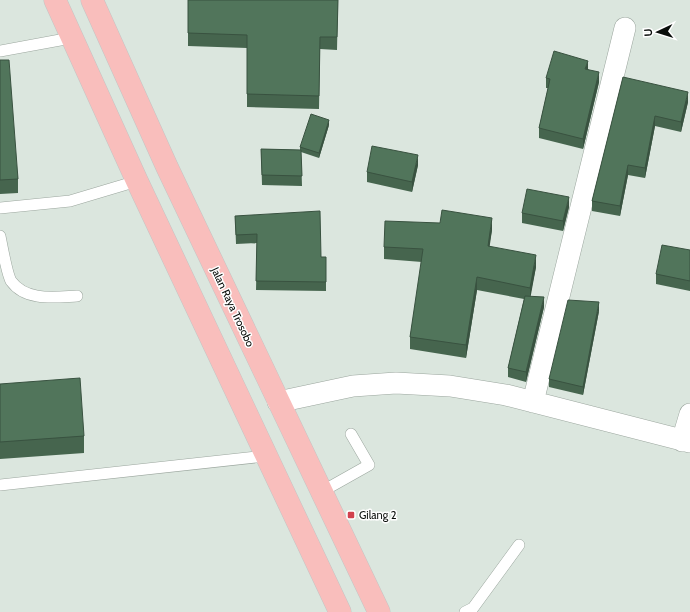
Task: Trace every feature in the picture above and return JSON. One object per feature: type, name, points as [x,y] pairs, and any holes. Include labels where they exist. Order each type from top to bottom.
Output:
[{"type":"highway","points":[[55,0],[137,181],[340,612]]},
{"type":"highway","name":"Jalan Raya Trosobo","points":[[92,0],[167,167],[379,612]]},
{"type":"street","points":[[533,402],[625,28]]},
{"type":"street","points":[[278,402],[353,386],[396,383],[450,386],[506,394],[686,441],[690,414]]},
{"type":"lane","points":[[0,51],[71,38]]},
{"type":"lane","points":[[0,208],[70,200],[137,181]]},
{"type":"lane","points":[[0,236],[11,281],[22,291],[38,297],[77,296]]},
{"type":"lane","points":[[321,492],[369,465],[351,434]]},
{"type":"lane","points":[[0,485],[266,456]]},
{"type":"lane","points":[[465,612],[473,608],[519,545]]},
{"type":"building","points":[[188,0],[338,0],[337,37],[320,37],[319,96],[247,94],[247,35],[188,33]]},
{"type":"building","points":[[554,51],[588,61],[585,69],[599,72],[583,139],[539,128],[550,79],[546,78]]},
{"type":"building","points":[[0,60],[9,60],[18,179],[0,180]]},
{"type":"building","points":[[623,77],[688,92],[681,122],[655,116],[645,168],[628,165],[620,206],[592,201]]},
{"type":"building","points":[[311,114],[329,120],[319,153],[300,147]]},
{"type":"building","points":[[372,146],[418,155],[412,182],[367,172]]},
{"type":"building","points":[[261,149],[301,150],[302,176],[262,175]]},
{"type":"building","points":[[527,189],[569,197],[563,221],[522,213]]},
{"type":"building","points":[[442,210],[492,218],[488,246],[536,255],[530,288],[477,277],[466,345],[410,337],[423,249],[384,247],[385,221],[440,223]]},
{"type":"building","points":[[320,211],[321,257],[326,257],[326,282],[256,281],[257,234],[236,235],[235,216]]},
{"type":"building","points":[[662,245],[690,250],[690,281],[656,274]]},
{"type":"building","points":[[525,296],[544,297],[526,372],[508,368]]},
{"type":"building","points":[[568,300],[599,302],[583,387],[549,379]]},
{"type":"building","points":[[80,378],[84,436],[0,442],[0,384]]},
{"type":"place","name":"Gilang 2","points":[[351,515]]}]
